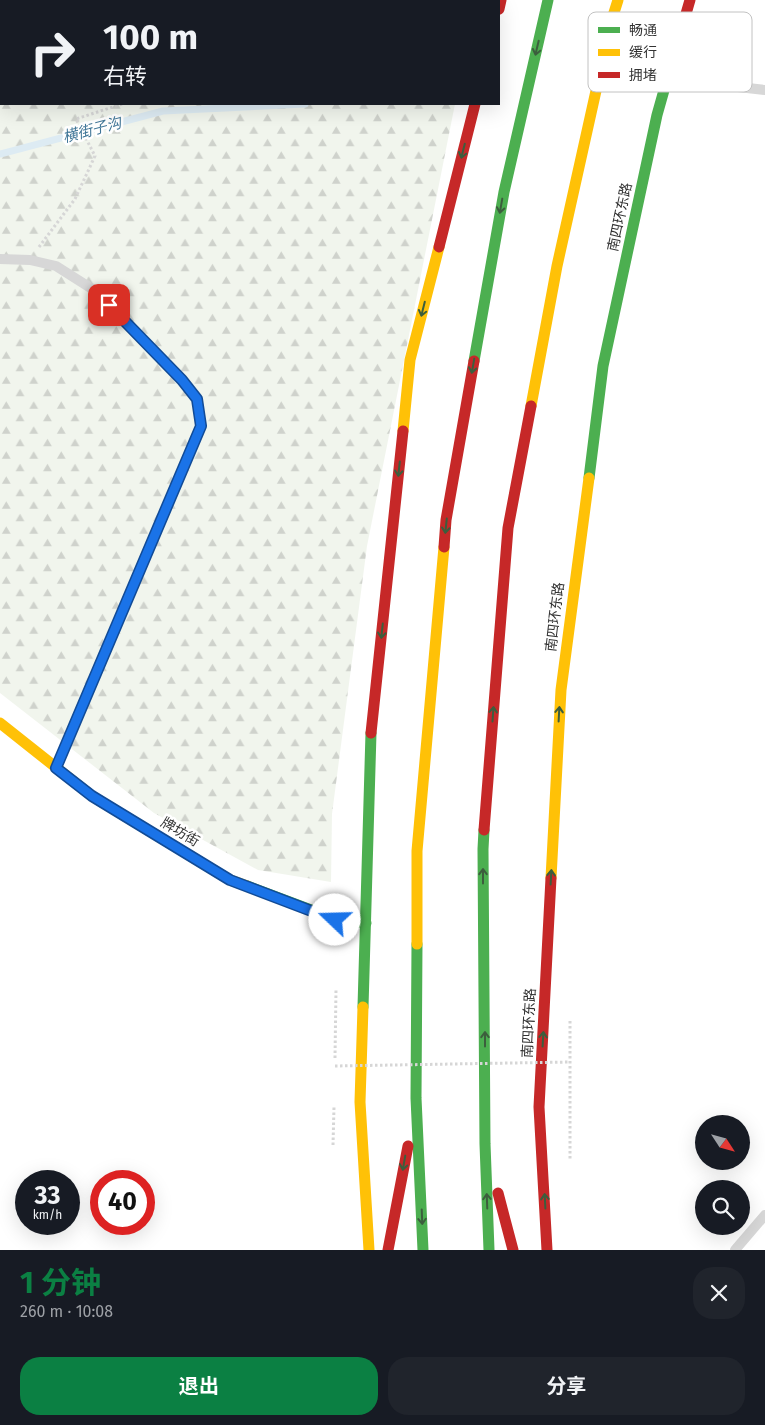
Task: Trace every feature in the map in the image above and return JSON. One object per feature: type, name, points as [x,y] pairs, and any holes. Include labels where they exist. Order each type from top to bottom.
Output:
[{"type":"main road","points":[[423,1250],[416,1098],[417,851],[446,520],[504,192],[548,0]]},
{"type":"main road","points":[[614,12],[618,0]]},
{"type":"main road","points":[[489,1250],[483,849],[508,528],[557,266],[596,92]]},
{"type":"main road","name":"南四环东路","points":[[547,1250],[539,1107],[561,690],[603,366],[663,92]]},
{"type":"main road","points":[[369,1250],[360,1102],[370,743],[410,360],[475,105]]},
{"type":"main road","name":"牌坊街","points":[[0,723],[92,796],[230,880],[335,920],[366,923]]},
{"type":"main road","points":[[388,1250],[416,1098]]},
{"type":"main road","points":[[486,1144],[513,1250]]},
{"type":"lane","points":[[752,89],[765,90]]},
{"type":"lane","points":[[0,259],[30,260],[56,266],[97,292],[182,380],[197,399],[201,426],[56,768]]},
{"type":"lane","points":[[735,1250],[765,1215]]},
{"type":"path","points":[[30,260],[74,199],[95,156],[76,119],[119,105]]},
{"type":"path","points":[[570,1018],[570,1161]]},
{"type":"path","points":[[335,1066],[570,1062]]},
{"type":"green space","points":[[0,105],[455,105],[367,546],[332,814],[331,882],[258,870],[154,813],[0,693]]},
{"type":"waterway","name":"横街子沟","points":[[0,154],[163,111],[285,105]]},
{"type":"traffic: fast","points":[[474,361],[504,192],[548,0]]},
{"type":"traffic: fast","points":[[589,478],[603,366],[664,92]]},
{"type":"traffic: fast","points":[[363,1007],[371,733]]},
{"type":"traffic: fast","points":[[484,830],[485,1144],[489,1250]]},
{"type":"traffic: fast","points":[[247,886],[335,919],[366,923]]},
{"type":"traffic: fast","points":[[417,944],[416,1098],[423,1250]]},
{"type":"traffic: slow","points":[[614,12],[618,0]]},
{"type":"traffic: slow","points":[[531,406],[557,266],[596,92]]},
{"type":"traffic: slow","points":[[403,431],[410,360],[439,247]]},
{"type":"traffic: slow","points":[[551,878],[561,690],[589,478]]},
{"type":"traffic: slow","points":[[417,944],[417,851],[444,547]]},
{"type":"traffic: slow","points":[[0,723],[92,796],[230,880],[247,886]]},
{"type":"traffic: slow","points":[[363,1007],[360,1102],[369,1250]]},
{"type":"traffic: jam","points":[[500,4],[501,0]]},
{"type":"traffic: jam","points":[[687,12],[690,0]]},
{"type":"traffic: jam","points":[[439,247],[475,105]]},
{"type":"traffic: jam","points":[[444,547],[446,520],[474,361]]},
{"type":"traffic: jam","points":[[484,830],[508,528],[531,406]]},
{"type":"traffic: jam","points":[[371,733],[403,431]]},
{"type":"traffic: jam","points":[[547,1250],[539,1107],[551,878]]},
{"type":"traffic: jam","points":[[388,1250],[408,1146]]},
{"type":"traffic: jam","points":[[498,1193],[513,1250]]},
{"type":"route","points":[[109,305],[182,380],[197,399],[201,426],[56,768],[92,796],[230,880],[335,920]]}]
